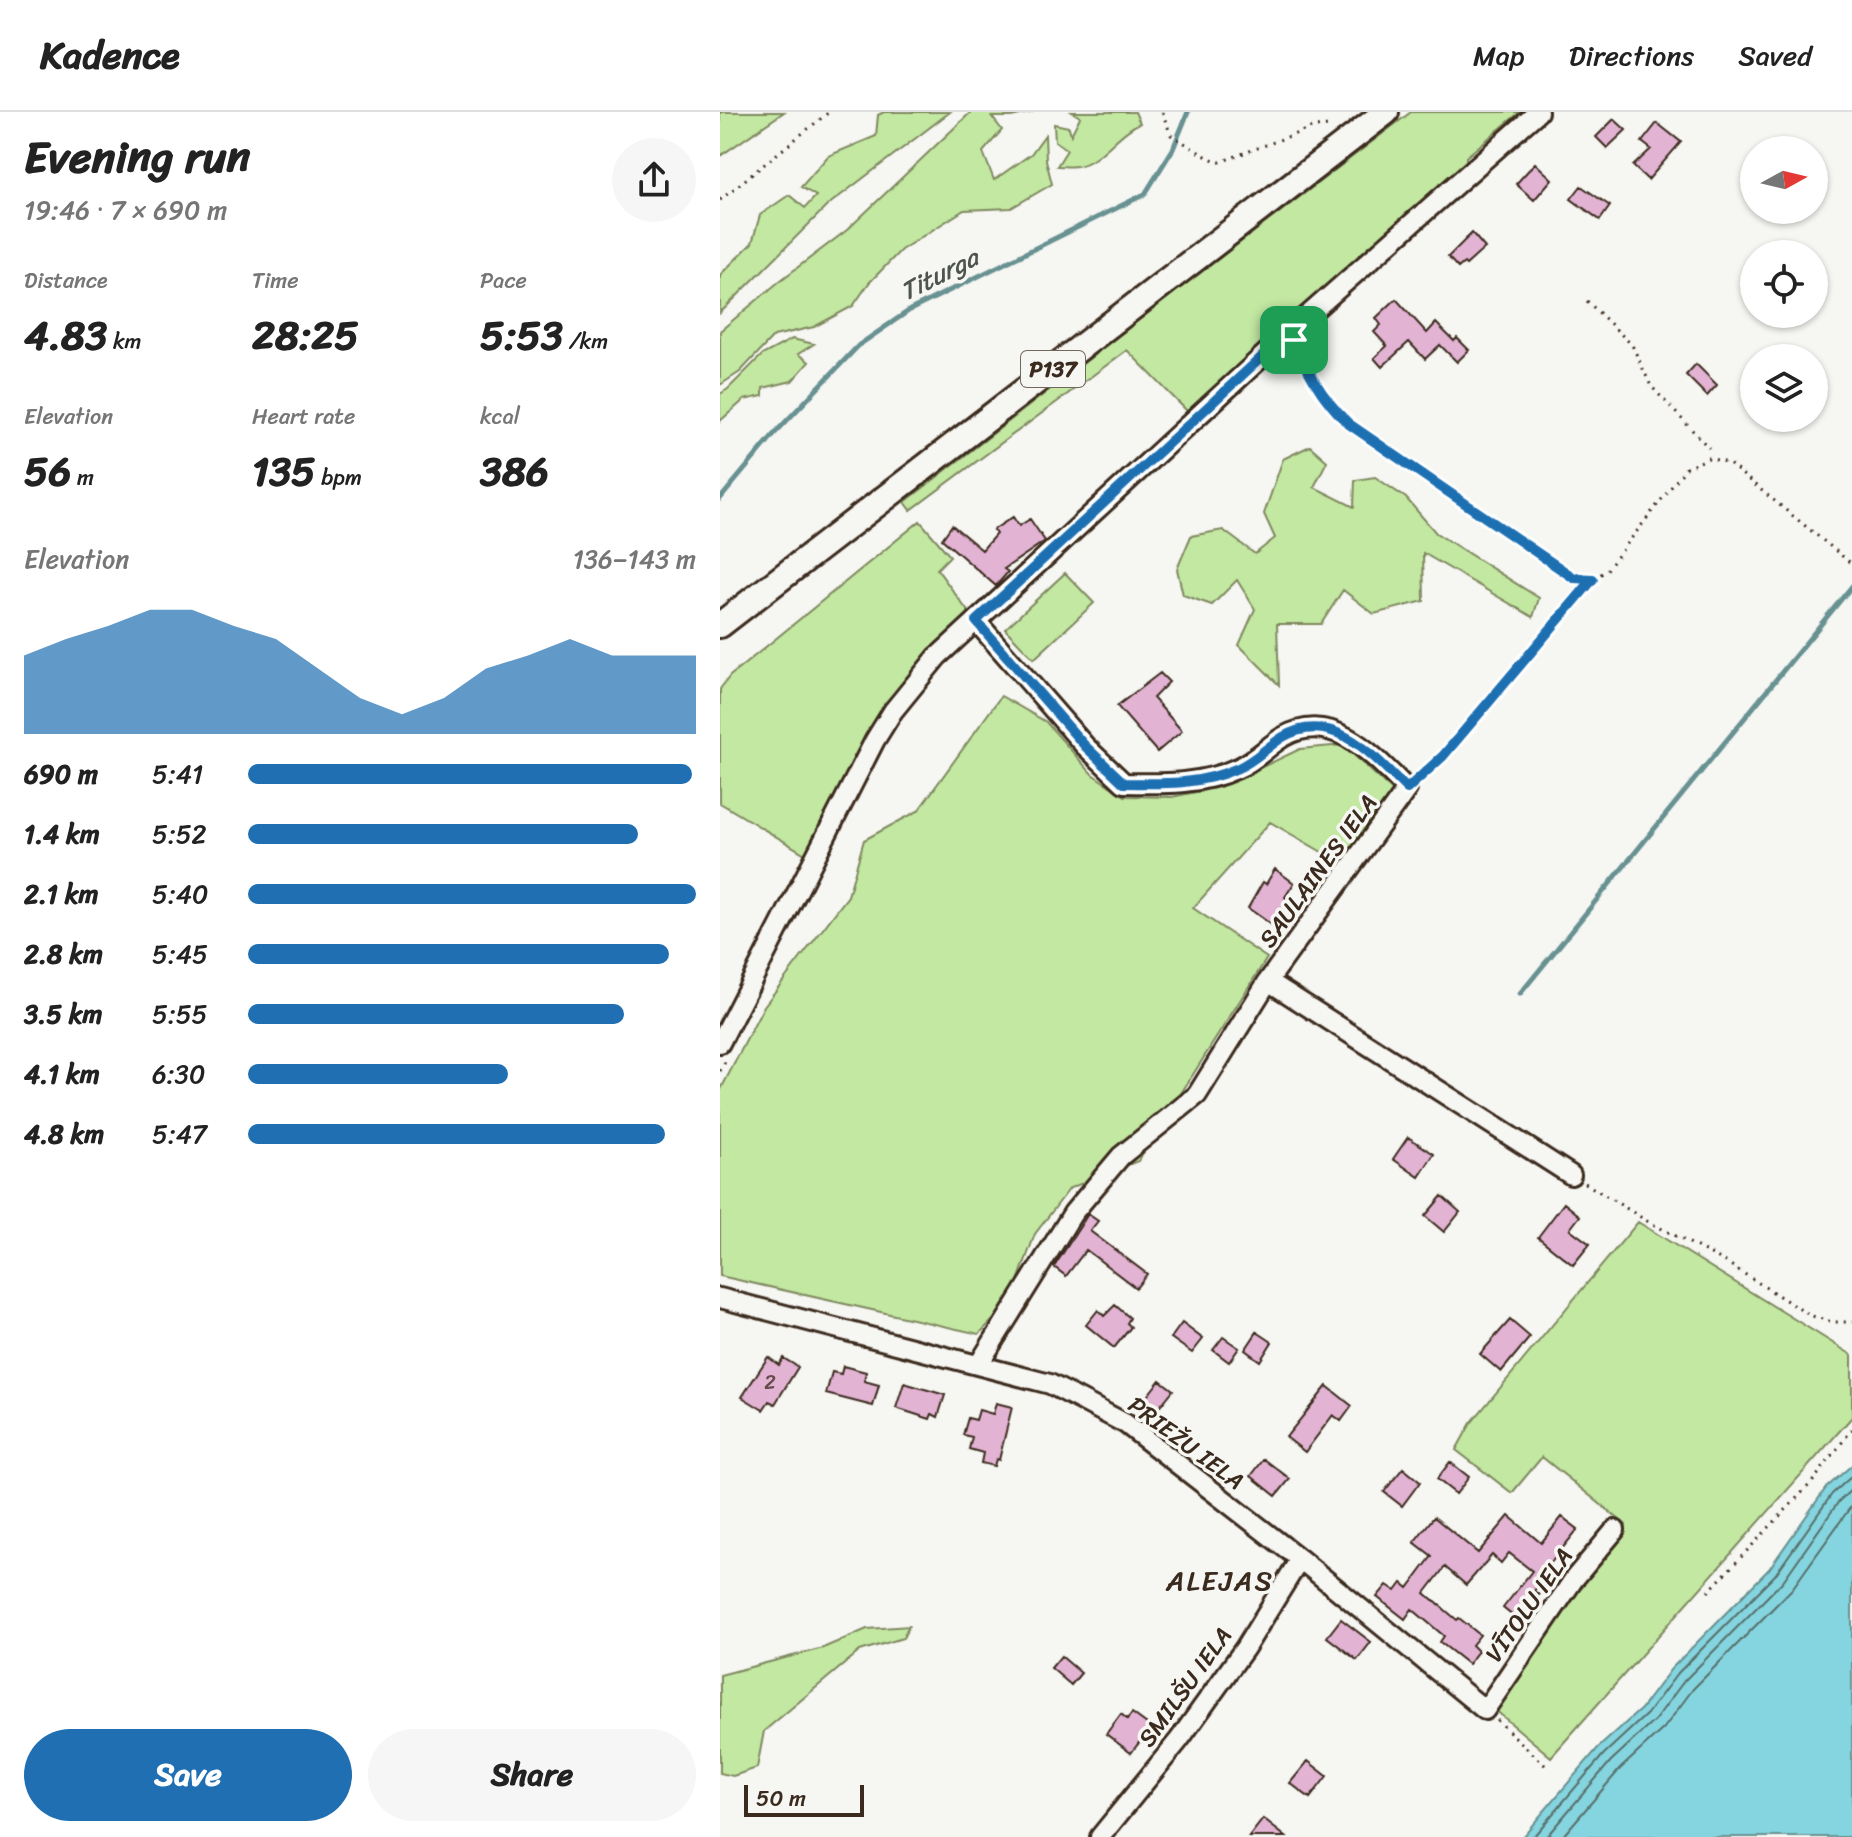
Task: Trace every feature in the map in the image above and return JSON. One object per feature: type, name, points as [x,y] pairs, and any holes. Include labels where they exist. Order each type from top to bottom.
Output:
[{"type":"main road","name":"P137","points":[[720,625],[1386,112]]},
{"type":"street","points":[[724,1050],[881,731],[937,657],[1290,331],[1538,112]]},
{"type":"street","points":[[976,621],[1085,746],[1124,783],[1175,784],[1209,779],[1240,768],[1285,736],[1309,729],[1333,729],[1370,752],[1407,789]]},
{"type":"street","name":"SAULAINES IELA","points":[[979,1364],[1073,1213],[1121,1156],[1197,1095],[1268,981],[1407,789]]},
{"type":"street","points":[[1268,981],[1571,1175]]},
{"type":"street","name":"PRIEŽU IELA","points":[[720,1298],[1050,1384],[1126,1424],[1300,1559],[1485,1710]]},
{"type":"street","name":"VĪTOLU IELA","points":[[1485,1710],[1574,1579],[1615,1530]]},
{"type":"street","name":"SMILŠU IELA","points":[[1100,1837],[1179,1740],[1245,1648],[1300,1559]]},
{"type":"path","points":[[720,200],[829,112]]},
{"type":"path","points":[[1162,112],[1171,135],[1205,157],[1220,162],[1314,127],[1331,126]]},
{"type":"path","points":[[1587,301],[1632,345],[1651,386],[1709,448]]},
{"type":"path","points":[[1290,331],[1309,375],[1328,404],[1349,424],[1574,578],[1593,579]]},
{"type":"path","points":[[1407,789],[1443,756],[1593,579],[1606,571],[1686,468],[1709,458],[1728,463],[1852,564]]},
{"type":"path","points":[[720,1071],[724,1050]]},
{"type":"path","points":[[1571,1175],[1660,1228],[1724,1261],[1809,1315],[1832,1322],[1852,1322]]},
{"type":"path","points":[[1708,1592],[1814,1480],[1852,1429]]},
{"type":"path","points":[[1485,1710],[1548,1768]]},
{"type":"green space","points":[[720,112],[784,112],[720,156]]},
{"type":"green space","points":[[884,112],[950,112],[828,205],[720,313],[720,275],[752,243],[760,215],[789,195],[805,208],[816,196],[801,187],[828,156],[876,136],[878,115]]},
{"type":"green space","points":[[971,112],[1033,112],[992,117],[1002,130],[983,152],[994,180],[1031,154],[1045,135],[1046,160],[1052,184],[1011,208],[964,210],[901,250],[869,283],[853,306],[814,327],[774,336],[740,372],[720,385],[720,331],[847,230]]},
{"type":"green space","points":[[1072,112],[1135,112],[1140,123],[1085,164],[1057,166],[1067,150],[1055,141],[1054,124],[1069,127],[1071,135],[1080,117]]},
{"type":"green space","points":[[1411,112],[1520,112],[1466,157],[1467,166],[1190,414],[1127,350],[911,510],[905,502]]},
{"type":"green space","points":[[792,339],[814,344],[798,354],[809,362],[792,381],[763,388],[763,396],[744,400],[720,421],[720,394],[762,355]]},
{"type":"green space","points":[[1310,446],[1327,461],[1314,487],[1354,507],[1355,480],[1375,477],[1406,498],[1436,533],[1539,598],[1533,617],[1423,553],[1424,601],[1374,614],[1343,590],[1321,624],[1277,624],[1279,685],[1239,645],[1255,609],[1237,580],[1212,605],[1183,595],[1177,569],[1191,536],[1223,530],[1255,554],[1275,538],[1264,514],[1283,459]]},
{"type":"green space","points":[[920,521],[950,556],[937,569],[969,613],[891,697],[807,855],[720,803],[720,689],[730,676]]},
{"type":"green space","points":[[1065,573],[1094,603],[1034,659],[1005,629]]},
{"type":"green space","points":[[1001,696],[1046,722],[1092,774],[1125,796],[1172,797],[1220,787],[1300,749],[1343,745],[1396,794],[1341,863],[1270,822],[1193,908],[1267,958],[1138,1161],[1070,1188],[1035,1234],[1010,1303],[979,1334],[720,1276],[720,1091],[764,1006],[848,896],[864,840],[918,811]]},
{"type":"green space","points":[[1638,1222],[1852,1355],[1852,1417],[1551,1757],[1494,1709],[1573,1594],[1626,1525],[1542,1457],[1512,1493],[1456,1450],[1471,1423]]},
{"type":"green space","points":[[909,1626],[903,1638],[860,1651],[764,1731],[757,1768],[733,1776],[720,1773],[720,1675],[823,1648],[867,1629]]},
{"type":"water","points":[[1852,1465],[1852,1837],[1522,1837],[1598,1748],[1641,1709],[1671,1669],[1769,1569],[1826,1488]]},
{"type":"building","points":[[1614,119],[1626,130],[1607,148],[1596,137]]},
{"type":"building","points":[[1657,123],[1681,142],[1648,180],[1633,166],[1651,149],[1642,142]]},
{"type":"building","points":[[1535,163],[1552,179],[1534,200],[1516,184]]},
{"type":"building","points":[[1581,186],[1610,206],[1600,220],[1571,199]]},
{"type":"building","points":[[1472,233],[1485,248],[1458,268],[1448,257]]},
{"type":"building","points":[[1396,299],[1427,333],[1436,323],[1454,341],[1457,338],[1469,350],[1457,362],[1440,345],[1425,359],[1409,342],[1382,367],[1374,358],[1387,346],[1374,332],[1381,325],[1376,318]]},
{"type":"building","points":[[1696,364],[1717,385],[1707,396],[1686,375]]},
{"type":"building","points":[[1013,517],[1019,526],[1030,519],[1045,541],[1004,569],[1008,572],[996,586],[942,539],[952,525],[982,550],[996,534],[993,530]]},
{"type":"building","points":[[1160,673],[1169,682],[1153,698],[1182,731],[1157,752],[1117,706]]},
{"type":"building","points":[[1275,869],[1294,883],[1285,897],[1289,900],[1272,925],[1248,908],[1263,882],[1266,884]]},
{"type":"building","points":[[1408,1137],[1434,1154],[1419,1177],[1393,1159]]},
{"type":"building","points":[[1442,1196],[1460,1212],[1444,1232],[1425,1216]]},
{"type":"building","points":[[1564,1203],[1580,1216],[1570,1229],[1590,1244],[1573,1265],[1538,1237]]},
{"type":"building","points":[[1088,1214],[1098,1221],[1090,1231],[1147,1274],[1136,1288],[1086,1250],[1066,1276],[1054,1267]]},
{"type":"building","points":[[1115,1305],[1130,1318],[1127,1323],[1131,1327],[1114,1348],[1086,1325],[1098,1310],[1104,1316]]},
{"type":"building","points":[[1510,1320],[1530,1337],[1501,1372],[1480,1354]]},
{"type":"building","points":[[1182,1323],[1203,1339],[1192,1353],[1171,1338]]},
{"type":"building","points":[[1257,1332],[1272,1342],[1260,1361],[1245,1350]]},
{"type":"building","points":[[1223,1337],[1239,1348],[1229,1362],[1213,1350]]},
{"type":"building","points":[[768,1357],[779,1365],[783,1358],[798,1367],[775,1404],[769,1401],[763,1410],[742,1397]]},
{"type":"building","points":[[843,1366],[866,1372],[864,1381],[879,1385],[873,1406],[826,1394],[832,1372],[841,1374]]},
{"type":"building","points":[[1160,1380],[1173,1390],[1153,1415],[1140,1405]]},
{"type":"building","points":[[904,1383],[945,1395],[938,1417],[932,1414],[930,1419],[896,1408]]},
{"type":"building","points":[[1327,1386],[1352,1406],[1341,1421],[1333,1415],[1305,1452],[1286,1437]]},
{"type":"building","points":[[996,1403],[1012,1407],[999,1460],[996,1459],[994,1466],[981,1463],[983,1453],[969,1449],[972,1437],[963,1435],[968,1418],[976,1420],[979,1410],[993,1414]]},
{"type":"building","points":[[1264,1459],[1290,1479],[1276,1496],[1251,1476]]},
{"type":"building","points":[[1450,1462],[1469,1477],[1456,1494],[1437,1479]]},
{"type":"building","points":[[1403,1468],[1420,1482],[1402,1506],[1384,1492]]},
{"type":"building","points":[[1509,1516],[1541,1543],[1562,1517],[1578,1529],[1549,1565],[1552,1568],[1534,1591],[1539,1595],[1519,1621],[1503,1608],[1532,1571],[1509,1553],[1501,1563],[1492,1555],[1466,1585],[1445,1567],[1425,1593],[1480,1635],[1472,1645],[1478,1651],[1468,1664],[1440,1642],[1444,1636],[1412,1609],[1405,1619],[1377,1597],[1387,1585],[1396,1591],[1402,1583],[1408,1588],[1432,1556],[1414,1542],[1434,1517],[1478,1553]]},
{"type":"building","points":[[1341,1619],[1371,1642],[1357,1660],[1327,1637]]},
{"type":"building","points":[[1061,1656],[1081,1673],[1071,1685],[1051,1668]]},
{"type":"building","points":[[1132,1713],[1151,1727],[1131,1753],[1106,1734],[1121,1714],[1127,1719]]},
{"type":"building","points":[[1308,1761],[1327,1776],[1310,1798],[1290,1783]]},
{"type":"building","points":[[1263,1819],[1286,1837],[1249,1837]]},
{"type":"waterway","name":"Titurga","points":[[720,499],[775,433],[859,345],[910,310],[1145,194],[1173,149],[1188,112]]},
{"type":"waterway","points":[[1520,994],[1852,586]]},
{"type":"district","name":"ALEJAS","points":[[1220,1580]]},
{"type":"route","points":[[1290,331],[1294,340],[1309,375],[1328,404],[1349,424],[1574,578],[1593,579],[1443,756],[1407,789],[1370,752],[1333,729],[1309,729],[1285,736],[1240,768],[1209,779],[1175,784],[1124,783],[1085,746],[976,621],[1290,331]]}]
